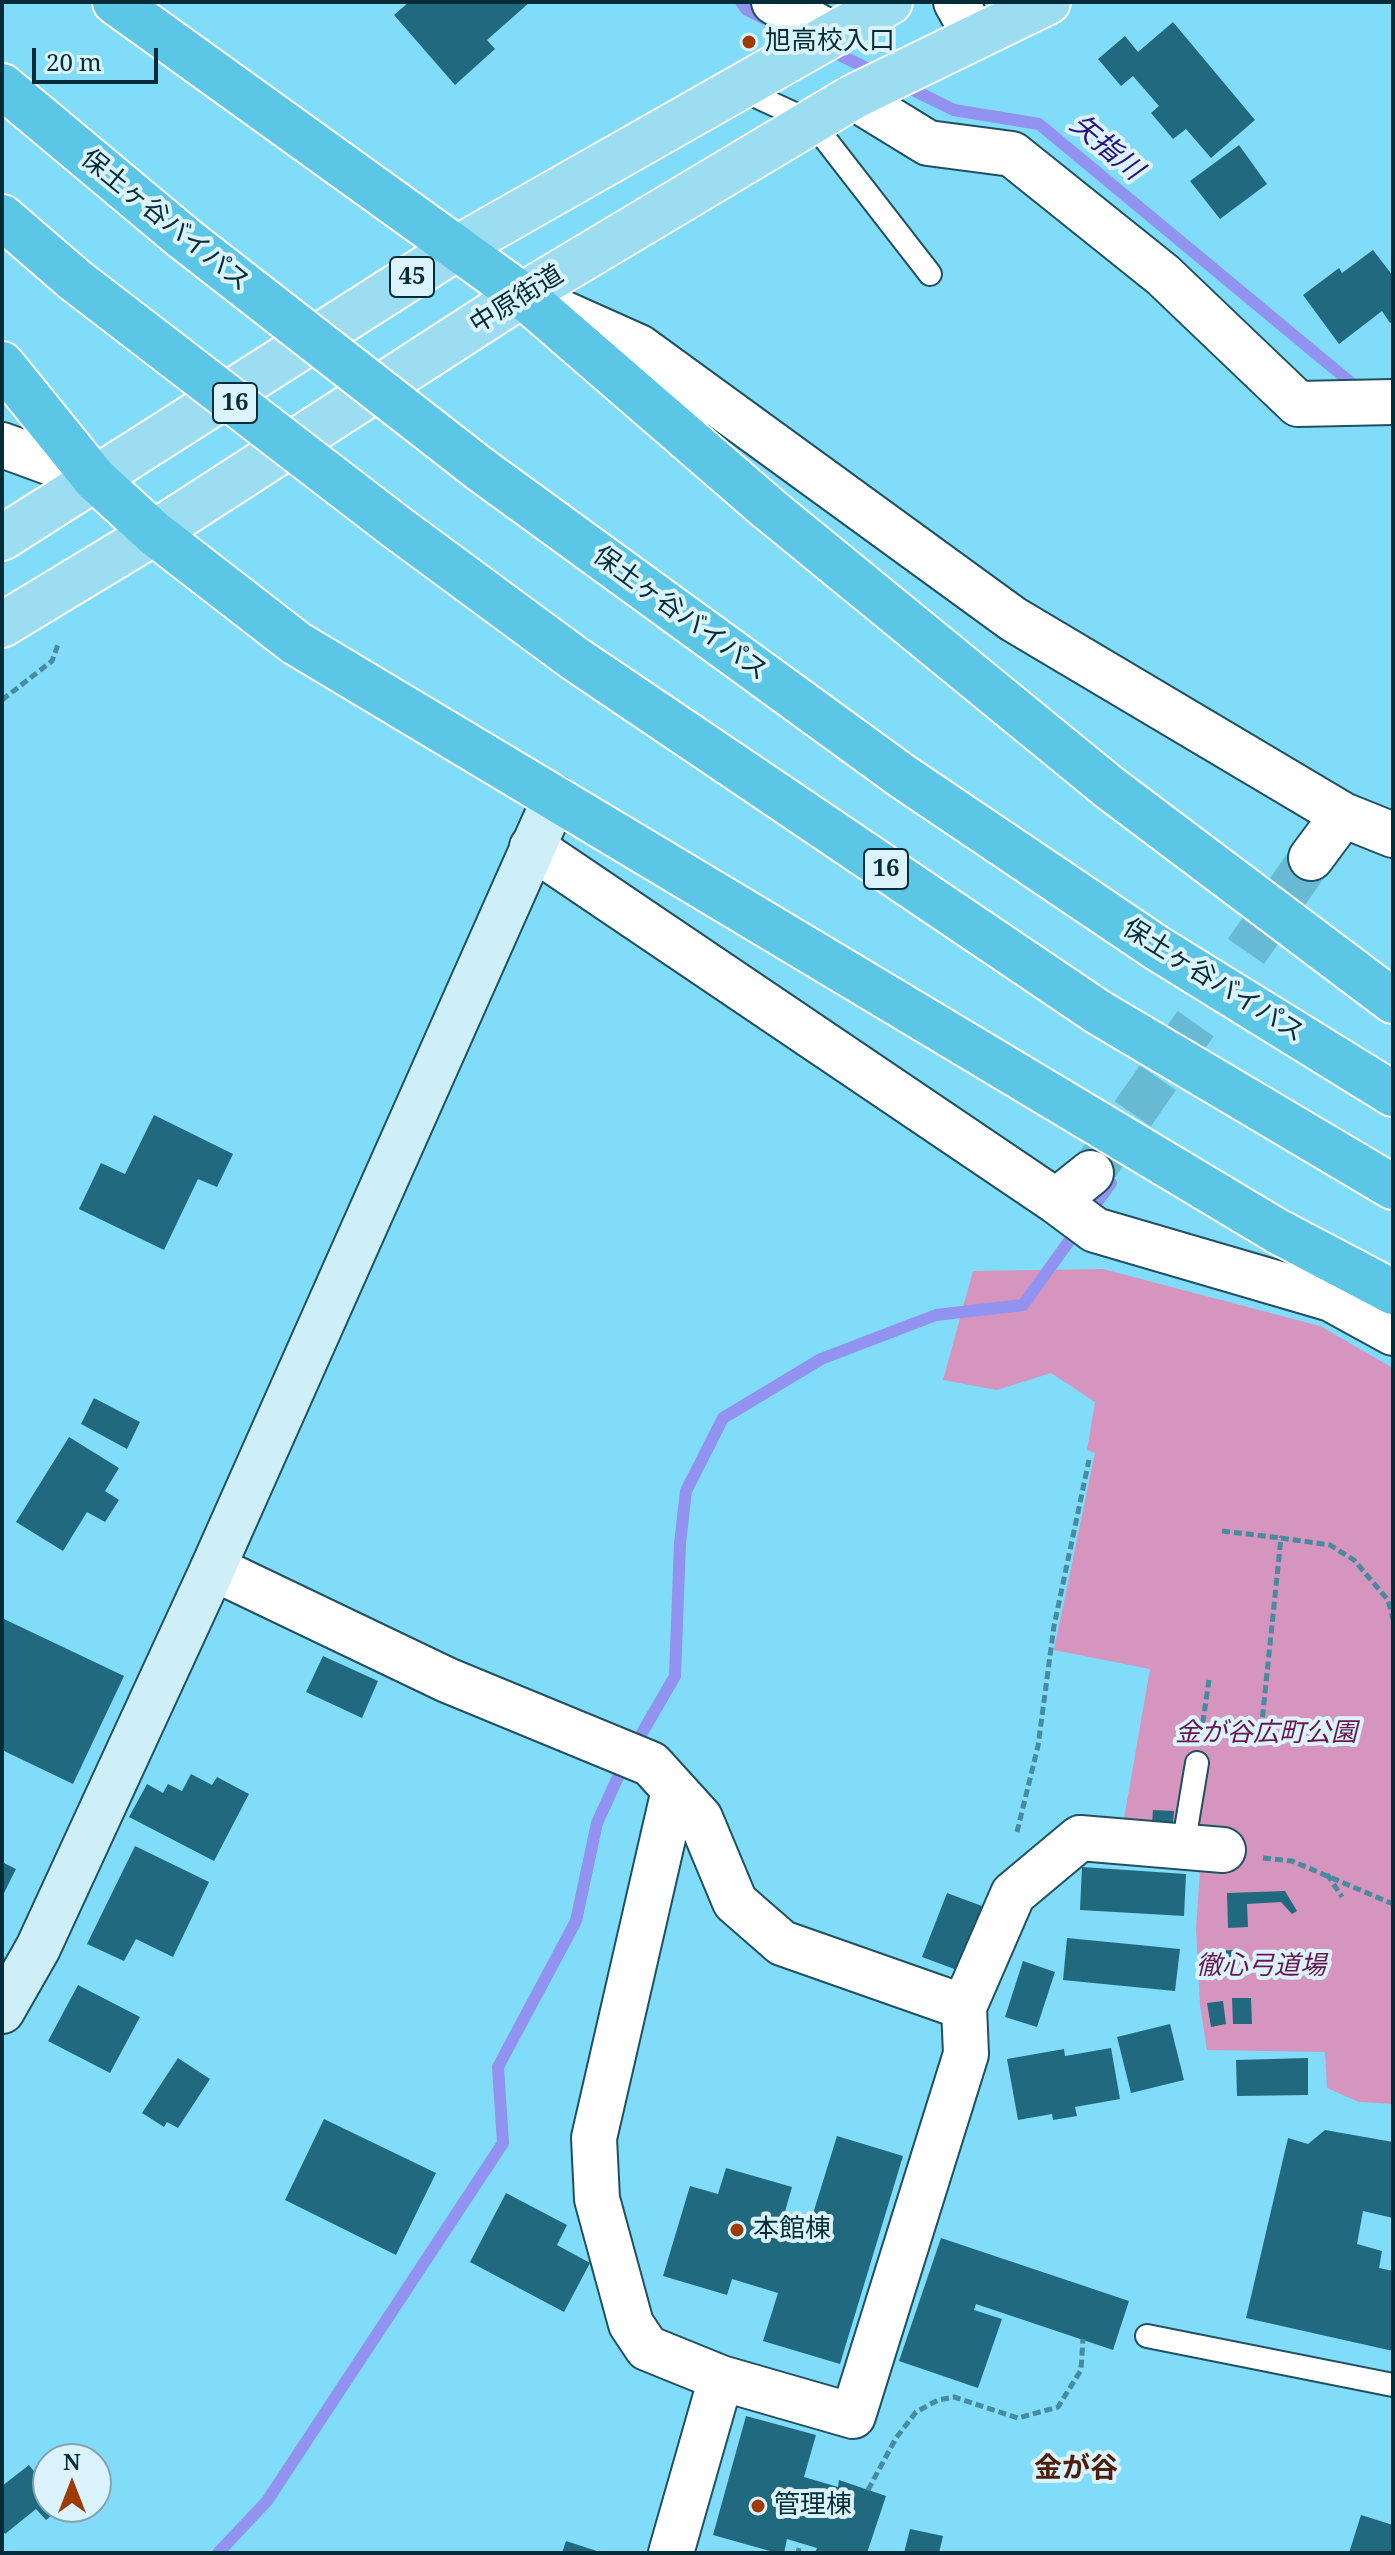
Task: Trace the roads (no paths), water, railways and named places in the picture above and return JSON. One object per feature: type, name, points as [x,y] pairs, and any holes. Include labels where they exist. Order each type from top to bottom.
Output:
[{"type":"highway","points":[[126,7],[522,295],[769,509],[1110,788],[1393,1001]]},
{"type":"highway","name":"保土ヶ谷バイパス","points":[[2,86],[185,239],[480,469],[902,776],[1157,948],[1393,1094]]},
{"type":"highway","name":"16","points":[[2,217],[75,280],[395,526],[574,658],[1098,1012],[1393,1187]]},
{"type":"highway","points":[[2,364],[41,408],[95,479],[154,533],[296,643],[1277,1231],[1393,1292]]},
{"type":"main road","name":"45","points":[[2,538],[457,248],[830,33],[890,2]]},
{"type":"main road","name":"中原街道","points":[[2,625],[154,533],[522,295],[853,97],[966,19],[1048,2]]},
{"type":"street","points":[[774,2],[830,33]]},
{"type":"street","points":[[853,97],[928,143],[1012,154],[1163,275],[1298,404],[1330,406],[1393,402]]},
{"type":"street","points":[[522,295],[639,347],[1013,619],[1343,815],[1393,835]]},
{"type":"street","points":[[2,445],[95,479]]},
{"type":"street","points":[[2,2011],[38,1948],[213,1568],[555,798]]},
{"type":"street","points":[[1311,858],[1343,815]]},
{"type":"street","points":[[532,847],[1095,1230],[1331,1299],[1393,1333]]},
{"type":"street","points":[[1056,1201],[1091,1173]]},
{"type":"street","points":[[213,1568],[447,1680],[646,1768],[700,1818],[735,1902],[782,1943],[964,2007]]},
{"type":"street","points":[[646,1768],[594,2138],[597,2199],[631,2324],[647,2348],[721,2378],[853,2416],[966,2054],[964,2007],[1013,1894],[1080,1838],[1203,1849]]},
{"type":"street","points":[[671,2553],[721,2378]]},
{"type":"lane","points":[[737,87],[812,122],[930,274]]},
{"type":"lane","points":[[1197,1763],[1203,1849]]},
{"type":"lane","points":[[1147,2336],[1393,2385]]},
{"type":"waterway","name":"矢指川","points":[[741,2],[747,10],[771,22]]},
{"type":"waterway","name":"矢指川","points":[[827,49],[879,74]]},
{"type":"waterway","name":"矢指川","points":[[903,85],[954,110],[1039,124],[1361,391]]},
{"type":"waterway","points":[[218,2553],[267,2501],[503,2143],[498,2067],[576,1921],[597,1823],[624,1764],[675,1676],[680,1543],[686,1491],[723,1418],[821,1359],[936,1315],[1023,1305],[1111,1183]]},
{"type":"tunnel","points":[[1095,1168],[1311,858]]},
{"type":"place","name":"旭高校入口","points":[[749,42]]},
{"type":"place","name":"本館棟","points":[[737,2230]]},
{"type":"place","name":"管理棟","points":[[758,2506]]},
{"type":"district","name":"金が谷","points":[[1076,2469]]},
{"type":"park label","name":"金が谷広町公園","points":[[1266,1734]]},
{"type":"park label","name":"徹心弓道場","points":[[1261,1967]]}]
